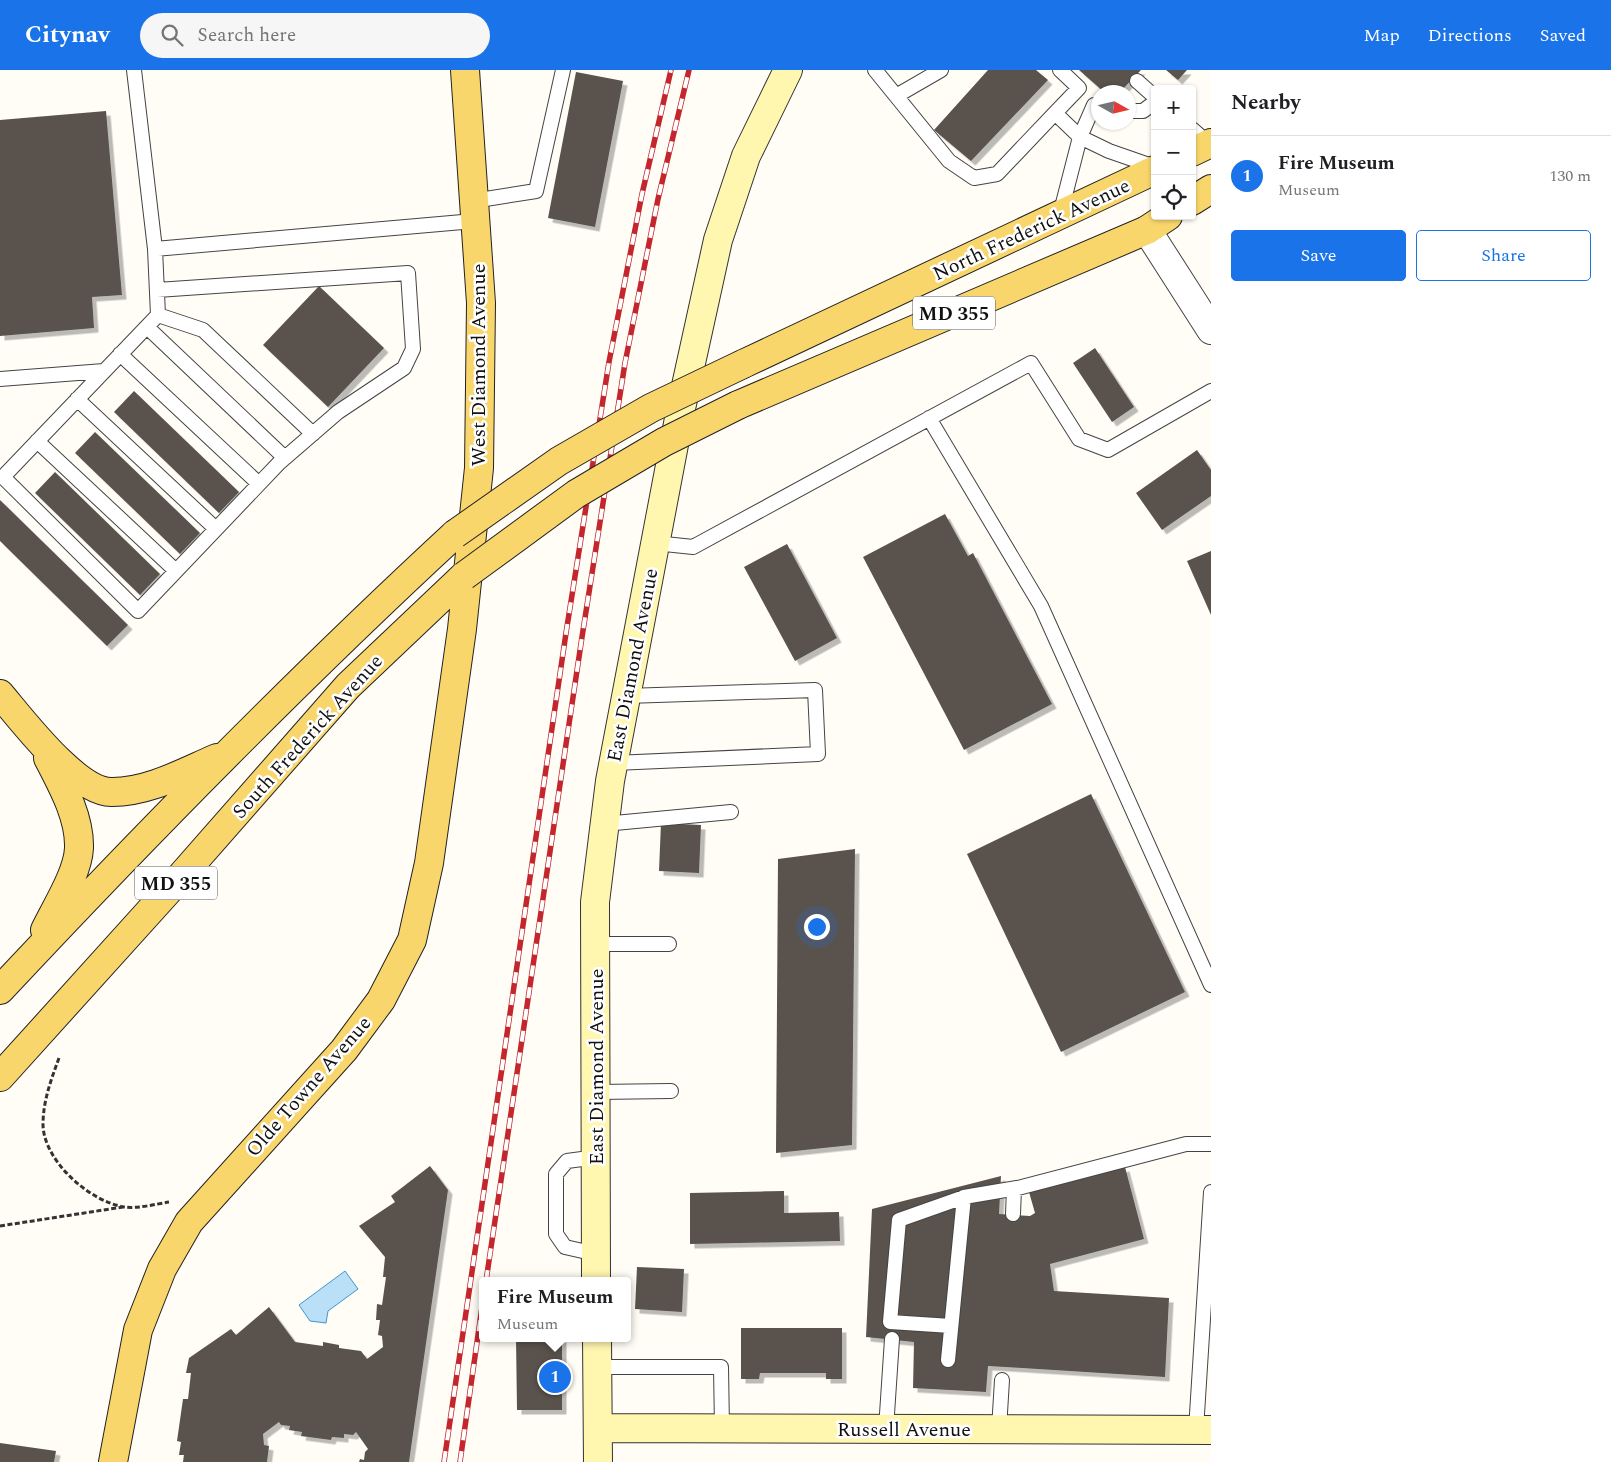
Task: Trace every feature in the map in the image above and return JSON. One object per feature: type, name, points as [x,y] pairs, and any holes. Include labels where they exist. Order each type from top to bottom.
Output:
[{"type":"main road","name":"West Diamond Avenue","points":[[462,629],[479,468],[481,303],[465,70]]},
{"type":"main road","name":"North Frederick Avenue","points":[[354,628],[455,534],[559,461],[651,408],[1060,216],[1151,170]]},
{"type":"main road","points":[[1196,198],[1211,189]]},
{"type":"main road","name":"South Frederick Avenue","points":[[0,1077],[168,891],[348,686],[464,576],[576,494],[664,442],[738,405],[1158,223]]},
{"type":"main road","name":"South Frederick Avenue","points":[[0,990],[133,848],[354,628]]},
{"type":"main road","name":"Olde Towne Avenue","points":[[113,1462],[138,1330],[162,1269],[189,1222],[344,1050],[381,1000],[412,940],[429,863],[462,629]]},
{"type":"main road","points":[[0,694],[40,742],[81,781],[110,792],[144,788],[227,754]]},
{"type":"main road","points":[[32,956],[69,882],[79,850],[78,832],[67,796],[40,742]]},
{"type":"street","name":"East Diamond Avenue","points":[[596,1277],[595,902],[604,824],[654,542],[718,240],[746,156],[788,70]]},
{"type":"street","points":[[1158,223],[1211,330]]},
{"type":"street","points":[[597,1342],[598,1462]]},
{"type":"street","name":"Russell Avenue","points":[[598,1428],[1203,1430]]},
{"type":"lane","points":[[134,70],[148,176],[158,315],[3,477],[138,610],[285,458],[338,412],[404,368],[413,349],[408,272],[157,290]]},
{"type":"lane","points":[[154,249],[474,211],[536,191],[563,70]]},
{"type":"lane","points":[[875,70],[948,161],[974,178],[997,174],[1079,88],[1060,70]]},
{"type":"lane","points":[[896,96],[941,70]]},
{"type":"lane","points":[[1137,81],[1151,93]]},
{"type":"lane","points":[[1136,111],[1143,111],[1151,105]]},
{"type":"lane","points":[[1055,113],[1080,137],[1108,151],[1151,167]]},
{"type":"lane","points":[[1060,216],[1080,137],[1091,113]]},
{"type":"lane","points":[[158,315],[202,330],[313,434]]},
{"type":"lane","points":[[147,327],[285,458]]},
{"type":"lane","points":[[120,354],[259,484]]},
{"type":"lane","points":[[654,542],[694,547],[1031,363],[1079,439],[1108,450],[1211,391]]},
{"type":"lane","points":[[0,379],[104,371]]},
{"type":"lane","points":[[77,399],[216,529]]},
{"type":"lane","points":[[929,418],[1040,606],[1211,985]]},
{"type":"lane","points":[[37,441],[176,571]]},
{"type":"lane","points":[[614,762],[818,754],[815,690],[626,696]]},
{"type":"lane","points":[[604,824],[731,812]]},
{"type":"lane","points":[[595,944],[669,944]]},
{"type":"lane","points":[[597,1092],[671,1091]]},
{"type":"lane","points":[[951,1326],[890,1322],[899,1220],[964,1197],[1017,1188],[1186,1144],[1211,1144]]},
{"type":"lane","points":[[596,1254],[565,1247],[556,1234],[556,1174],[567,1161],[597,1157]]},
{"type":"lane","points":[[1014,1214],[1014,1189],[1017,1188]]},
{"type":"lane","points":[[1203,1430],[1211,1192]]},
{"type":"lane","points":[[948,1360],[964,1197]]},
{"type":"lane","points":[[886,1428],[892,1339]]},
{"type":"lane","points":[[597,1367],[720,1367],[722,1428]]},
{"type":"lane","points":[[999,1429],[1002,1380]]},
{"type":"path","points":[[59,1058],[48,1086],[44,1108],[43,1126],[48,1142],[57,1160],[73,1181],[87,1192],[124,1207]]},
{"type":"path","points":[[0,1226],[170,1202]]},
{"type":"water","points":[[345,1271],[358,1289],[328,1311],[326,1323],[310,1321],[299,1305]]},
{"type":"building","points":[[988,70],[1036,70],[1048,80],[971,161],[934,130]]},
{"type":"building","points":[[1079,70],[1141,70],[1127,85],[1096,85]]},
{"type":"building","points":[[1166,70],[1187,70],[1178,80]]},
{"type":"building","points":[[576,72],[623,81],[595,227],[548,218]]},
{"type":"building","points":[[106,111],[122,295],[92,297],[94,328],[0,336],[0,120]]},
{"type":"building","points":[[319,286],[384,348],[328,407],[263,345]]},
{"type":"building","points":[[1095,348],[1134,407],[1112,422],[1073,363]]},
{"type":"building","points":[[134,391],[239,492],[219,513],[114,412]]},
{"type":"building","points":[[95,432],[200,533],[180,554],[75,453]]},
{"type":"building","points":[[1197,450],[1211,470],[1211,496],[1162,530],[1136,493]]},
{"type":"building","points":[[55,472],[160,574],[140,595],[35,493]]},
{"type":"building","points":[[0,500],[128,625],[107,646],[0,541]]},
{"type":"building","points":[[945,514],[968,556],[973,553],[1052,704],[964,750],[863,557]]},
{"type":"building","points":[[787,544],[837,638],[795,661],[744,567]]},
{"type":"building","points":[[1211,551],[1211,615],[1187,561]]},
{"type":"building","points":[[1091,794],[1185,992],[1061,1052],[967,854]]},
{"type":"building","points":[[661,823],[701,825],[699,873],[659,871]]},
{"type":"building","points":[[855,849],[852,1145],[776,1153],[778,859]]},
{"type":"building","points":[[430,1166],[448,1190],[409,1462],[359,1462],[360,1459],[364,1460],[365,1452],[368,1449],[356,1432],[353,1435],[344,1434],[344,1438],[332,1437],[331,1440],[301,1436],[302,1432],[289,1430],[290,1426],[281,1425],[279,1422],[263,1434],[264,1445],[269,1446],[267,1462],[183,1462],[184,1455],[179,1455],[181,1442],[177,1441],[183,1399],[188,1399],[191,1373],[186,1373],[189,1358],[231,1329],[236,1335],[269,1307],[295,1342],[323,1346],[323,1342],[339,1345],[339,1348],[361,1351],[367,1359],[383,1347],[382,1336],[378,1335],[380,1320],[376,1320],[377,1304],[382,1305],[386,1277],[383,1277],[385,1257],[359,1226],[395,1202],[391,1196]]},
{"type":"building","points":[[1125,1167],[1144,1239],[1050,1264],[1054,1291],[1169,1298],[1165,1377],[988,1366],[986,1392],[913,1388],[914,1342],[866,1337],[872,1209],[1001,1176],[999,1214],[1030,1216],[1035,1213],[1029,1192]]},
{"type":"building","points":[[784,1191],[784,1213],[839,1212],[840,1241],[690,1244],[690,1193]]},
{"type":"building","points":[[637,1267],[684,1269],[682,1312],[635,1309]]},
{"type":"building","points":[[741,1328],[842,1328],[842,1379],[826,1379],[826,1373],[760,1373],[759,1379],[741,1379]]},
{"type":"building","points":[[516,1342],[562,1342],[562,1410],[517,1410]]},
{"type":"building","points":[[0,1443],[56,1451],[54,1462],[0,1462]]},
{"type":"railway","points":[[444,1462],[566,633],[609,362],[642,194],[671,70]]},
{"type":"railway","points":[[487,1277],[625,363],[658,199],[689,70]]},
{"type":"railway","points":[[460,1462],[479,1328]]},
{"type":"place","name":"Fire Museum","points":[[555,1377]]}]
